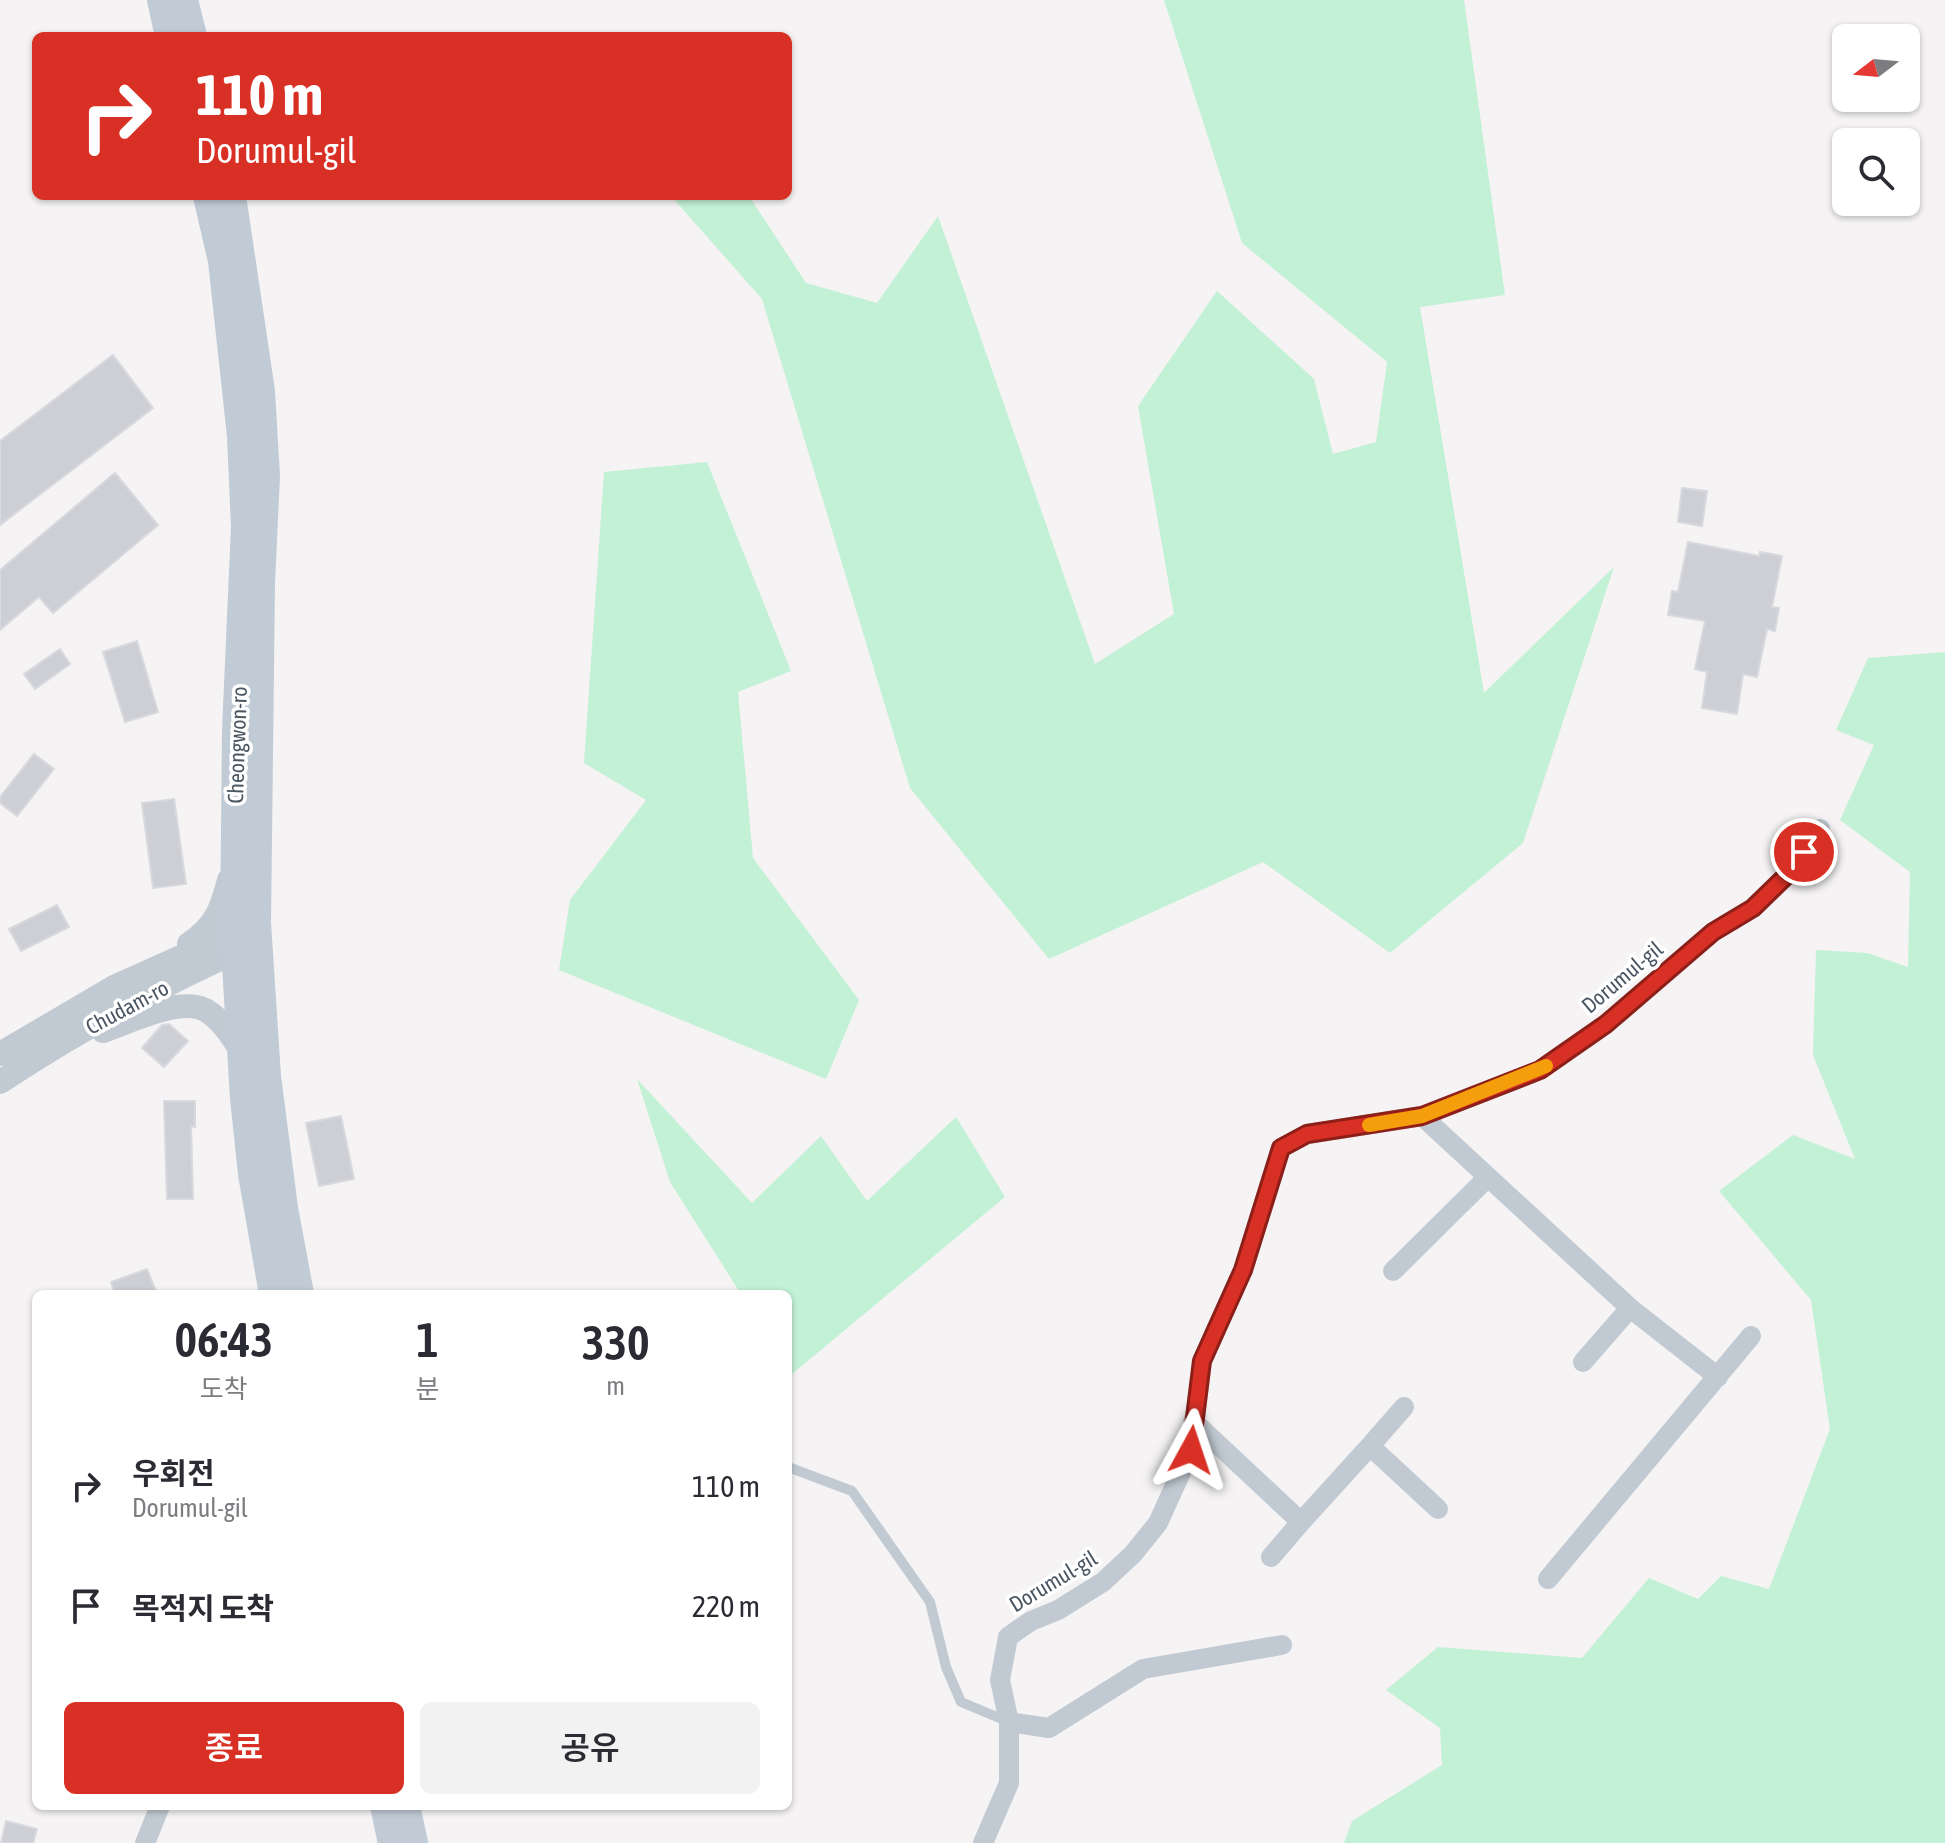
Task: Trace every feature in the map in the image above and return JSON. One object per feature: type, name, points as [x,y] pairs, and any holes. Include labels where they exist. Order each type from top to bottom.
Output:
[{"type":"main road","points":[[161,0],[168,32]]},
{"type":"main road","points":[[184,0],[192,32]]},
{"type":"main road","name":"Cheongwon-ro","points":[[208,200],[222,261],[241,436],[245,527],[234,862],[284,1208],[299,1290]]},
{"type":"main road","name":"Cheongwon-ro","points":[[233,200],[261,391],[266,476],[242,1052],[252,1174],[272,1290]]},
{"type":"main road","points":[[385,1810],[392,1843]]},
{"type":"main road","points":[[407,1810],[414,1843]]},
{"type":"street","name":"Dorumul-gil","points":[[983,1843],[1009,1783],[1009,1722],[1000,1680],[1008,1637],[1103,1582],[1133,1554],[1158,1523],[1191,1450],[1202,1361],[1243,1270],[1281,1148],[1307,1134],[1422,1116],[1540,1070],[1606,1024],[1713,932],[1753,908],[1788,874],[1820,829]]},
{"type":"street","points":[[157,966],[206,933],[221,910],[234,862]]},
{"type":"street","name":"Chudam-ro","points":[[0,1054],[64,1015],[157,966],[247,937]]},
{"type":"street","name":"Chudam-ro","points":[[0,1082],[51,1048],[247,937]]},
{"type":"street","points":[[51,1048],[180,1004],[207,1010],[222,1024],[242,1052]]},
{"type":"street","points":[[1422,1116],[1630,1308],[1718,1377]]},
{"type":"street","points":[[1393,1271],[1487,1178]]},
{"type":"street","points":[[1583,1362],[1630,1308]]},
{"type":"street","points":[[1548,1579],[1751,1336]]},
{"type":"street","points":[[1271,1557],[1404,1407]]},
{"type":"street","points":[[1193,1421],[1301,1522]]},
{"type":"street","points":[[1370,1446],[1438,1509]]},
{"type":"street","points":[[1009,1722],[1049,1728],[1143,1669],[1282,1645]]},
{"type":"street","points":[[145,1843],[158,1810]]},
{"type":"lane","points":[[792,1468],[852,1491],[930,1602],[946,1667],[961,1702],[1009,1722]]},
{"type":"green space","points":[[1164,0],[1464,0],[1505,295],[1420,307],[1484,693],[1614,567],[1523,843],[1390,953],[1263,862],[1049,959],[910,788],[762,299],[675,200],[752,200],[806,283],[877,303],[938,216],[1095,664],[1174,614],[1138,406],[1217,291],[1314,379],[1333,454],[1376,442],[1387,362],[1242,243]]},
{"type":"green space","points":[[707,462],[791,671],[738,692],[753,858],[859,1000],[826,1079],[559,970],[570,900],[646,800],[584,763],[604,472]]},
{"type":"green space","points":[[1945,652],[1945,1843],[1344,1843],[1352,1821],[1442,1765],[1440,1728],[1386,1690],[1438,1647],[1582,1658],[1649,1578],[1698,1599],[1721,1576],[1769,1589],[1830,1429],[1811,1300],[1719,1191],[1793,1135],[1855,1159],[1813,1055],[1816,950],[1867,953],[1908,967],[1910,872],[1840,820],[1874,745],[1836,730],[1868,658]]},
{"type":"green space","points":[[637,1079],[752,1203],[821,1136],[867,1201],[956,1117],[1005,1197],[792,1374],[792,1290],[738,1290],[670,1182]]},
{"type":"building","points":[[113,355],[153,408],[0,525],[0,441]]},
{"type":"building","points":[[115,473],[158,525],[53,613],[39,597],[0,630],[0,570]]},
{"type":"building","points":[[1682,488],[1707,491],[1702,526],[1678,522]]},
{"type":"building","points":[[1688,542],[1759,556],[1760,552],[1782,556],[1772,607],[1779,608],[1775,631],[1767,629],[1757,677],[1743,674],[1737,714],[1702,708],[1707,672],[1695,669],[1705,621],[1668,615],[1672,591],[1678,592]]},
{"type":"building","points":[[137,641],[158,712],[125,722],[103,652]]},
{"type":"building","points":[[60,649],[70,664],[35,689],[24,674]]},
{"type":"building","points":[[34,754],[54,769],[17,816],[0,803],[0,797]]},
{"type":"building","points":[[174,799],[186,884],[153,888],[142,803]]},
{"type":"building","points":[[57,905],[69,927],[21,951],[9,929]]},
{"type":"building","points":[[169,1024],[188,1041],[164,1067],[142,1048],[162,1025]]},
{"type":"building","points":[[164,1101],[195,1101],[195,1127],[191,1126],[193,1199],[167,1199]]},
{"type":"building","points":[[341,1116],[354,1179],[319,1186],[306,1123]]},
{"type":"building","points":[[147,1269],[155,1290],[114,1290],[111,1282]]},
{"type":"building","points":[[6,1821],[37,1829],[33,1843],[1,1843]]},
{"type":"slow traffic","points":[[1369,1125],[1422,1116],[1546,1066]]},
{"type":"route","points":[[1191,1450],[1202,1361],[1243,1270],[1281,1148],[1307,1134],[1422,1116],[1540,1070],[1606,1024],[1713,932],[1753,908],[1788,874],[1804,852]]}]
